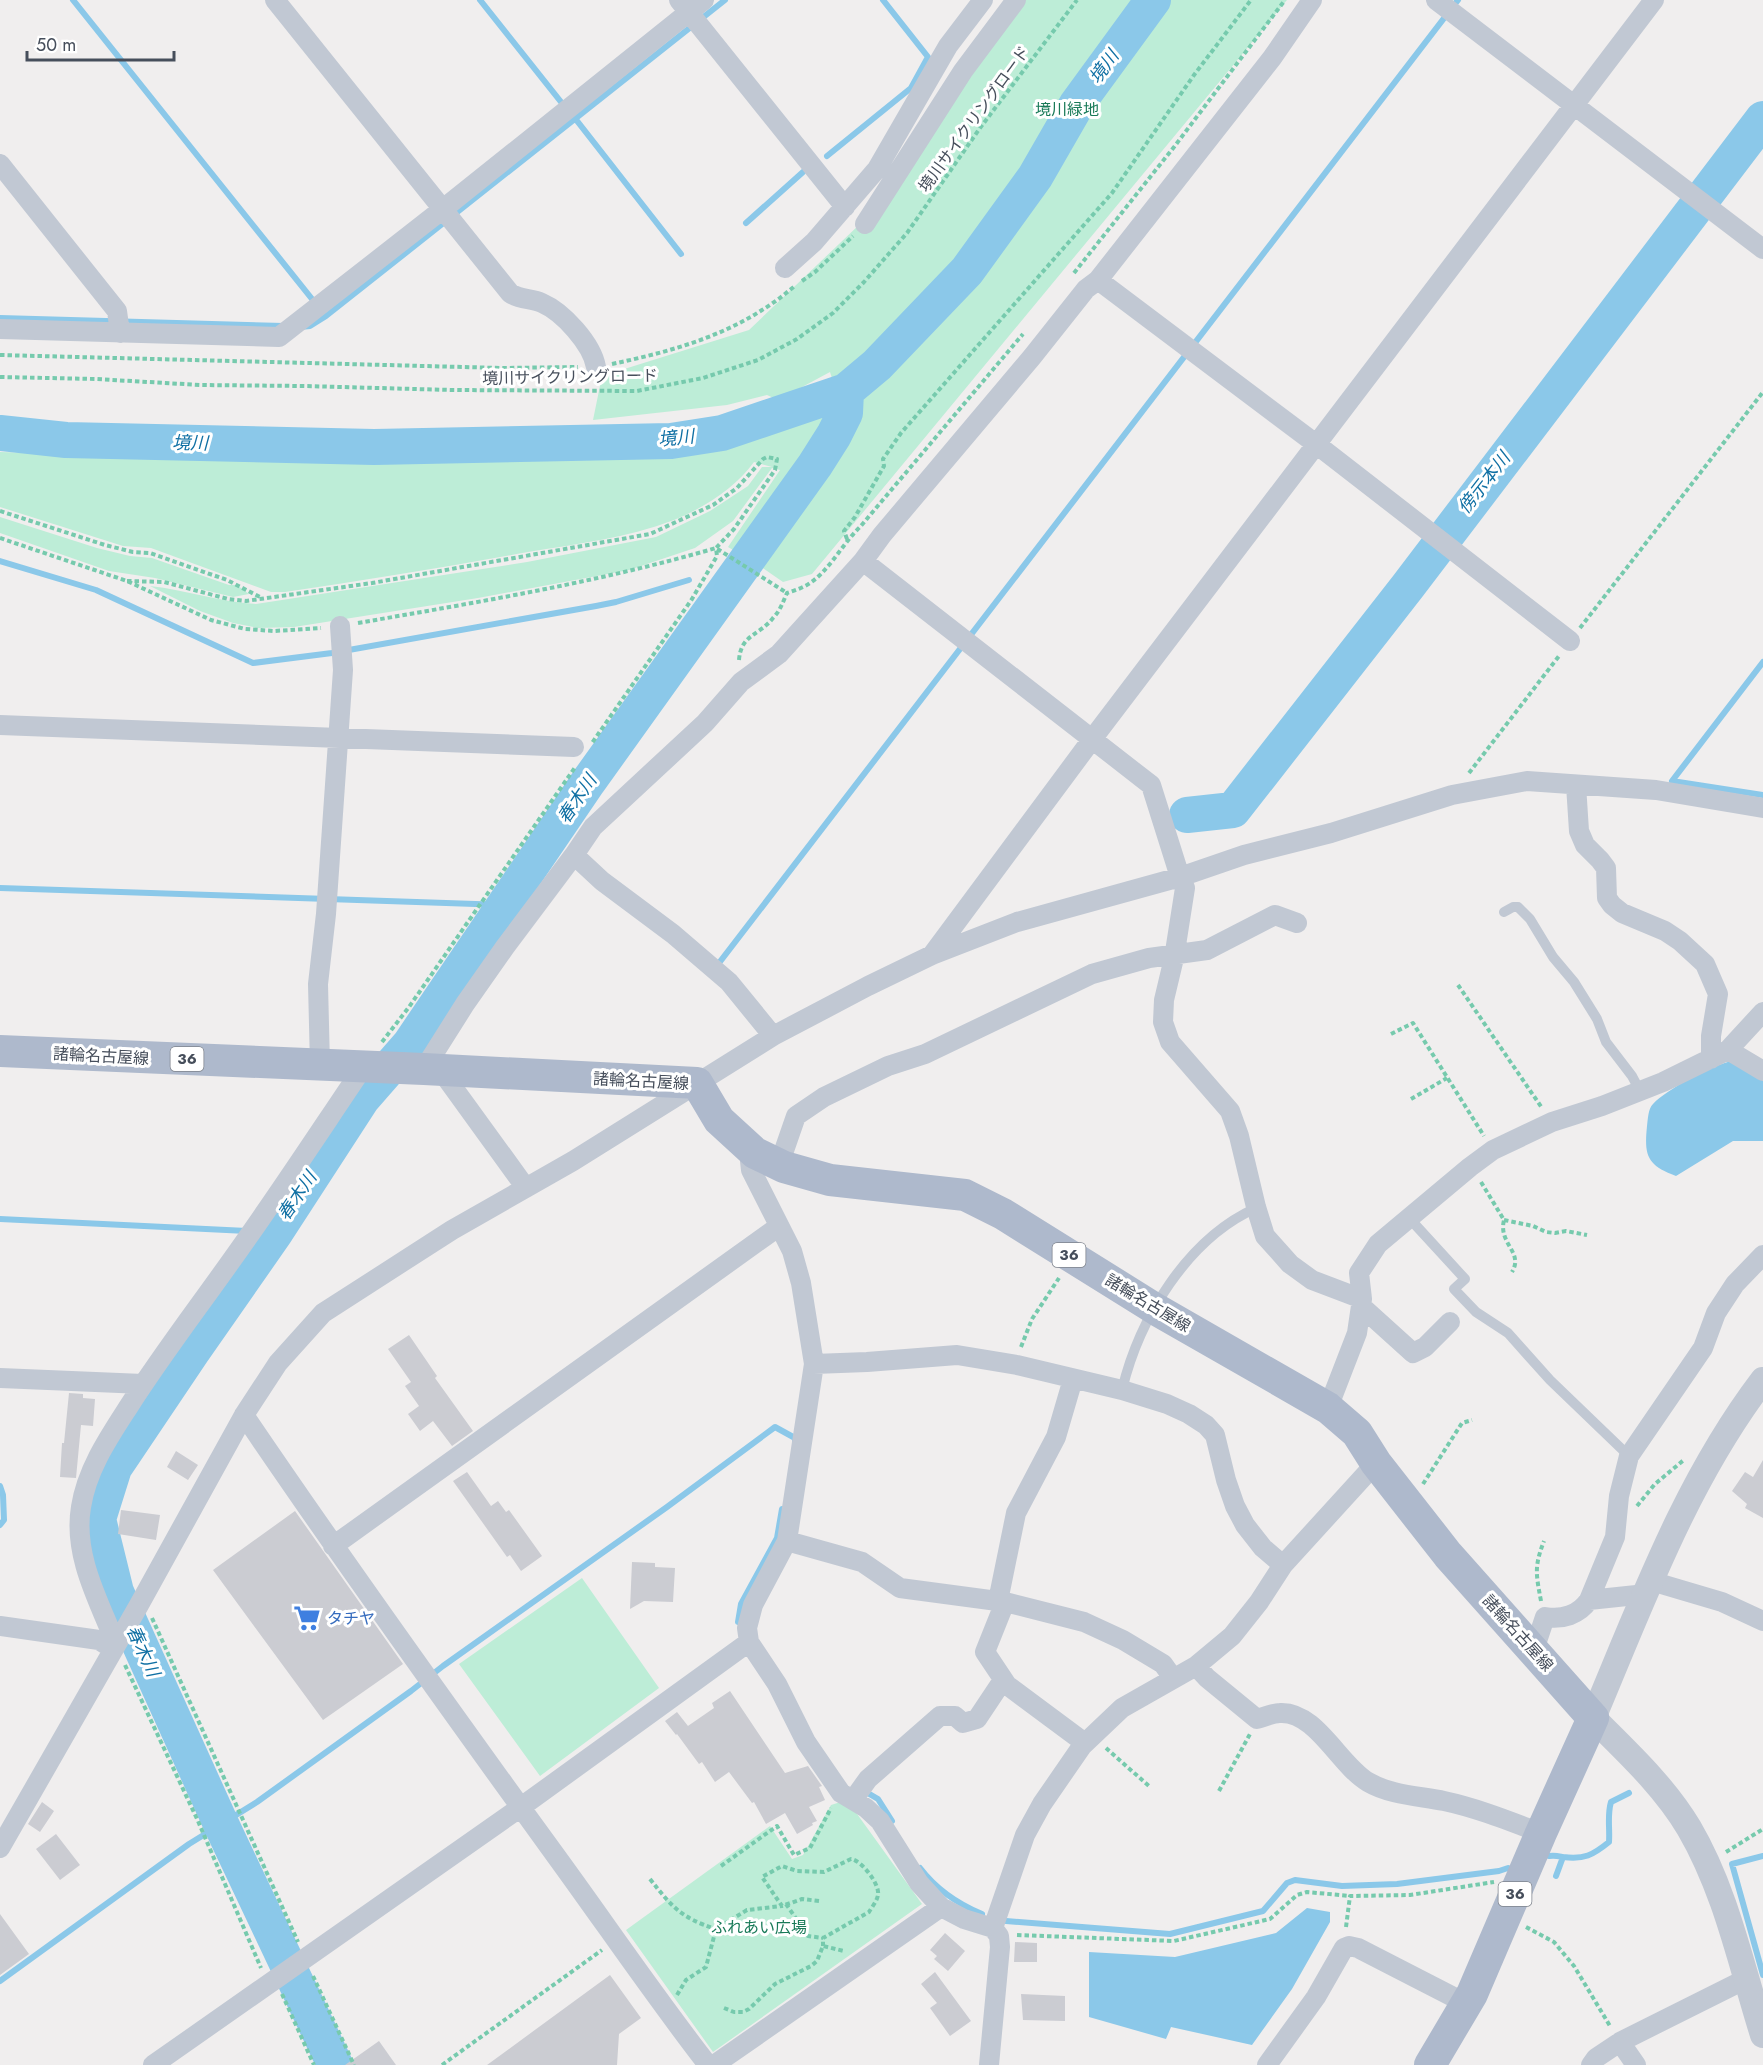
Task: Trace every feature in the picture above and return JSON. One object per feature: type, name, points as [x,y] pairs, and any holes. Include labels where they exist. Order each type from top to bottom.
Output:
[{"type":"main road","name":"諸輪名古屋線","points":[[0,1051],[697,1083],[719,1120],[767,1159],[830,1180],[965,1195],[1003,1214],[1154,1308],[1328,1408],[1357,1433],[1376,1463],[1448,1555],[1593,1718]]},
{"type":"main road","name":"36","points":[[1430,2065],[1467,2004],[1593,1718]]},
{"type":"street","points":[[275,0],[510,293],[516,297],[540,301],[555,310],[585,342],[594,356],[596,367]]},
{"type":"street","points":[[785,268],[814,242],[877,169],[948,46],[983,0]]},
{"type":"street","points":[[865,224],[963,71],[1016,0]]},
{"type":"street","points":[[526,1188],[447,1079],[428,1070],[465,1004],[593,826],[697,731],[741,682],[779,654],[863,561],[1086,289],[1098,280],[1272,58],[1312,0]]},
{"type":"street","points":[[1436,0],[1763,249]]},
{"type":"street","points":[[932,955],[1093,738],[1654,0]]},
{"type":"street","points":[[0,329],[279,337],[443,209],[690,4],[845,207]]},
{"type":"street","points":[[0,164],[117,312],[120,333]]},
{"type":"street","points":[[1098,280],[1316,444],[1570,641]]},
{"type":"street","points":[[863,561],[1151,785],[1185,888],[1164,1000],[1163,1022],[1170,1042],[1230,1111],[1239,1136],[1265,1236],[1290,1264],[1312,1280],[1361,1302],[1413,1353],[1425,1347],[1450,1322]]},
{"type":"street","points":[[320,1065],[318,984],[326,914],[343,670],[340,627]]},
{"type":"street","points":[[0,725],[574,747]]},
{"type":"street","points":[[0,1848],[141,1602],[244,1415],[278,1363],[323,1313],[452,1230],[573,1161],[773,1036],[932,955],[1017,922],[1180,877],[1244,855],[1331,833],[1452,795],[1527,781],[1656,790],[1763,808]]},
{"type":"street","points":[[1576,785],[1579,831],[1585,845],[1606,868],[1607,898],[1622,913],[1665,931],[1680,941],[1705,964],[1718,994],[1711,1036],[1719,1054],[1763,1071]]},
{"type":"street","points":[[574,855],[602,881],[673,934],[729,982],[773,1036]]},
{"type":"street","points":[[996,1932],[941,1907],[919,1883],[880,1821],[847,1796],[806,1742],[777,1684],[749,1642],[747,1628],[753,1605],[787,1541],[814,1364],[801,1282],[792,1251],[751,1170],[750,1161],[767,1159],[796,1116],[824,1096],[888,1066],[925,1054],[1092,974],[1149,958],[1206,950],[1275,915],[1297,922]]},
{"type":"street","points":[[1328,1408],[1357,1333],[1361,1302],[1359,1274],[1378,1244],[1493,1150],[1552,1122],[1640,1091],[1719,1054],[1763,1012]]},
{"type":"street","points":[[108,1625],[83,1557],[79,1530],[84,1492],[94,1464],[143,1384],[369,1067]]},
{"type":"street","points":[[333,1546],[778,1227]]},
{"type":"street","points":[[1534,1650],[1545,1617],[1558,1619],[1583,1609],[1589,1600],[1615,1537],[1618,1496],[1629,1456],[1703,1348],[1716,1313],[1735,1284],[1763,1255]]},
{"type":"street","points":[[814,1364],[957,1355],[1017,1365],[1122,1390],[1167,1404],[1206,1425],[1218,1442],[1226,1480],[1235,1506],[1245,1525],[1263,1548],[1283,1565]]},
{"type":"street","points":[[0,1377],[143,1384]]},
{"type":"street","points":[[1074,1379],[1056,1437],[1016,1513],[1002,1601],[985,1652],[1007,1685],[1089,1739]]},
{"type":"street","points":[[1763,1380],[1750,1397],[1689,1497],[1593,1718],[1643,1767],[1689,1828],[1708,1864],[1726,1912],[1754,1992],[1763,2035]]},
{"type":"street","points":[[244,1415],[333,1546],[617,1939],[664,2008],[708,2065]]},
{"type":"street","points":[[990,2065],[1000,1947],[996,1932],[1025,1835],[1042,1804],[1089,1739],[1122,1708],[1196,1666],[1232,1636],[1259,1602],[1283,1565],[1376,1463]]},
{"type":"street","points":[[787,1541],[862,1562],[900,1588],[1002,1601],[1084,1622],[1123,1640],[1163,1664],[1173,1678]]},
{"type":"street","points":[[1589,1600],[1648,1588],[1722,1602],[1763,1621]]},
{"type":"street","points":[[0,1626],[99,1640],[115,1646]]},
{"type":"street","points":[[153,2065],[521,1807],[749,1642]]},
{"type":"street","points":[[1196,1666],[1207,1678],[1257,1719],[1280,1713],[1300,1717],[1318,1732],[1349,1767],[1369,1783],[1392,1791],[1447,1802],[1506,1819],[1541,1833]]},
{"type":"street","points":[[847,1796],[940,1716],[955,1716],[963,1722],[977,1719],[1003,1680]]},
{"type":"street","points":[[714,2065],[941,1907]]},
{"type":"street","points":[[1267,2065],[1316,1997],[1344,1948],[1349,1946],[1358,1948],[1467,2004]]},
{"type":"street","points":[[1591,2065],[1596,2058],[1620,2042],[1754,1992]]},
{"type":"street","points":[[1620,2042],[1636,2065]]},
{"type":"lane","points":[[1504,912],[1518,907],[1530,919],[1553,957],[1574,982],[1597,1019],[1606,1042],[1632,1076],[1640,1091]]},
{"type":"lane","points":[[1122,1390],[1130,1359],[1154,1308],[1199,1248],[1256,1208]]},
{"type":"lane","points":[[1410,1220],[1465,1279],[1454,1289],[1476,1312],[1508,1333],[1550,1380],[1629,1456]]},
{"type":"path","name":"境川サイクリングロード","points":[[0,377],[96,379],[200,386],[637,391],[703,378],[758,360],[797,339],[834,313],[878,266],[907,233],[980,128],[1077,0]]},
{"type":"path","points":[[847,539],[844,531],[855,517],[884,466],[883,459],[901,433],[1112,193],[1194,75],[1251,0]]},
{"type":"path","points":[[1070,277],[1174,147],[1285,0]]},
{"type":"path","points":[[0,355],[501,368],[596,367],[650,356],[710,337],[762,311],[815,272],[865,224]]},
{"type":"path","points":[[741,682],[738,667],[740,648],[748,637],[773,619],[787,593],[805,586],[818,577],[847,539],[860,527],[1026,331]]},
{"type":"path","points":[[1452,795],[1763,392]]},
{"type":"path","points":[[127,581],[164,582],[228,599],[246,601],[261,597],[372,583],[650,534],[713,504],[737,488],[756,468]]},
{"type":"path","points":[[0,511],[105,545],[133,552],[150,553],[227,580],[261,597]]},
{"type":"path","points":[[0,538],[127,581],[211,620],[245,629],[274,631],[340,627],[609,577],[716,548],[787,593]]},
{"type":"path","points":[[1458,985],[1552,1122]]},
{"type":"path","points":[[1391,1034],[1413,1023],[1493,1150]]},
{"type":"path","points":[[1412,1098],[1447,1078]]},
{"type":"path","points":[[1470,1167],[1504,1220],[1533,1226],[1546,1232],[1566,1231],[1587,1236]]},
{"type":"path","points":[[1504,1220],[1503,1235],[1517,1265],[1512,1272]]},
{"type":"path","points":[[1017,1365],[1017,1357],[1032,1319],[1072,1257]]},
{"type":"path","points":[[1409,1506],[1462,1423],[1472,1420]]},
{"type":"path","points":[[1616,1526],[1629,1516],[1654,1484],[1700,1447],[1716,1452]]},
{"type":"path","points":[[1544,1541],[1537,1559],[1536,1572],[1545,1617]]},
{"type":"path","points":[[141,1602],[303,1961],[354,2065]]},
{"type":"path","points":[[115,1646],[314,2065]]},
{"type":"path","points":[[1220,1791],[1257,1719]]},
{"type":"path","points":[[1089,1739],[1150,1787]]},
{"type":"path","points":[[720,1866],[777,1826],[794,1855],[810,1848],[847,1796]]},
{"type":"path","points":[[1708,1864],[1763,1828]]},
{"type":"path","points":[[850,1859],[861,1863],[877,1887],[878,1895],[874,1905],[869,1912],[823,1938],[808,1936],[762,1877],[764,1874],[782,1866],[797,1871],[824,1872],[850,1859]]},
{"type":"path","points":[[650,1879],[670,1905],[685,1917],[716,1929]]},
{"type":"path","points":[[996,1932],[1174,1941],[1270,1919],[1297,1896],[1307,1892],[1350,1896],[1410,1895],[1495,1882]]},
{"type":"path","points":[[1349,1946],[1346,1933],[1350,1896]]},
{"type":"path","points":[[671,2003],[686,1980],[706,1967],[716,1929],[747,1910],[784,1905],[802,1899],[819,1901]]},
{"type":"path","points":[[1517,1923],[1554,1942],[1574,1966],[1620,2042]]},
{"type":"path","points":[[724,2007],[734,2012],[749,2009],[775,1984],[811,1966],[817,1960],[823,1946],[823,1938]]},
{"type":"path","points":[[442,2065],[617,1939]]},
{"type":"path","points":[[823,1946],[838,1949],[855,1956],[862,1962]]},
{"type":"green space","name":"境川緑地","points":[[1024,0],[1287,0],[812,574],[783,582],[757,564],[848,429],[830,372],[778,400],[767,395],[727,405],[593,420],[602,376],[749,330],[861,223]]},
{"type":"green space","points":[[822,408],[835,422],[743,556],[728,547],[780,470],[772,468],[733,521],[695,548],[629,570],[478,598],[294,627],[258,628],[233,623],[200,611],[150,586],[256,604],[527,562],[656,537],[710,511],[748,486],[762,467],[772,467],[754,462],[728,489],[696,510],[674,520],[620,536],[285,592],[271,592],[151,548],[123,546],[0,507],[0,452],[171,457],[212,461],[234,455],[266,453],[348,458],[492,459],[674,452],[776,428],[801,413]]},
{"type":"green space","points":[[0,517],[97,548],[130,556],[152,558],[229,585],[237,585],[249,594],[233,597],[155,578],[109,571],[0,533]]},
{"type":"green space","points":[[582,1578],[659,1688],[540,1776],[459,1664]]},
{"type":"green space","name":"ふれあい広場","points":[[847,1800],[922,1904],[713,2052],[626,1930],[770,1826],[792,1859],[803,1855],[831,1805]]},
{"type":"water","points":[[1731,1061],[1758,1075],[1763,1081],[1763,1141],[1733,1141],[1676,1176],[1659,1168],[1649,1158],[1646,1145],[1651,1106],[1668,1092],[1690,1079]]},
{"type":"water","points":[[1307,1908],[1330,1912],[1330,1922],[1292,1989],[1252,2045],[1171,2027],[1166,2039],[1089,2017],[1089,1952],[1175,1957],[1276,1933]]},
{"type":"building","points":[[409,1335],[437,1376],[435,1378],[473,1431],[452,1446],[433,1421],[420,1431],[408,1414],[419,1406],[405,1386],[411,1382],[388,1349]]},
{"type":"building","points":[[69,1393],[83,1394],[83,1398],[95,1399],[93,1426],[81,1425],[76,1478],[60,1477]]},
{"type":"building","points":[[176,1451],[198,1465],[188,1480],[167,1467]]},
{"type":"building","points":[[1763,1460],[1763,1518],[1745,1508],[1747,1504],[1732,1491],[1745,1472],[1753,1477]]},
{"type":"building","points":[[467,1472],[491,1506],[498,1501],[506,1512],[509,1510],[542,1556],[521,1571],[510,1555],[507,1557],[453,1481]]},
{"type":"building","points":[[121,1510],[160,1515],[156,1540],[118,1534]]},
{"type":"building","points":[[295,1511],[403,1664],[323,1720],[213,1570]]},
{"type":"building","points":[[632,1562],[655,1563],[655,1567],[675,1568],[673,1602],[644,1601],[630,1609]]},
{"type":"building","points":[[730,1691],[785,1773],[808,1766],[822,1786],[819,1787],[825,1800],[809,1807],[817,1821],[797,1834],[785,1813],[766,1824],[754,1802],[752,1803],[729,1772],[715,1782],[702,1762],[699,1764],[665,1721],[677,1712],[688,1726],[714,1708],[712,1703]]},
{"type":"building","points":[[42,1802],[54,1811],[40,1832],[28,1824]]},
{"type":"building","points":[[56,1834],[80,1865],[60,1880],[36,1849]]},
{"type":"building","points":[[0,1914],[29,1954],[0,1975]]},
{"type":"building","points":[[945,1933],[965,1951],[948,1971],[934,1959],[937,1956],[930,1950]]},
{"type":"building","points":[[1015,1942],[1037,1943],[1037,1962],[1014,1962]]},
{"type":"building","points":[[935,1972],[971,2021],[950,2036],[930,2008],[937,2003],[921,1984]]},
{"type":"building","points":[[610,1975],[641,2018],[619,2034],[617,2065],[487,2065]]},
{"type":"building","points":[[1021,1994],[1065,1996],[1065,2021],[1023,2020]]},
{"type":"building","points":[[379,2041],[396,2065],[345,2065]]},
{"type":"waterway","points":[[73,0],[316,304]]},
{"type":"waterway","points":[[480,0],[565,107]]},
{"type":"waterway","points":[[300,327],[310,326],[326,316],[725,0]]},
{"type":"waterway","points":[[827,156],[911,88],[928,57],[883,0]]},
{"type":"waterway","name":"境川","points":[[0,433],[66,440],[374,447],[671,441],[722,433],[846,391],[877,365],[967,271],[1035,177],[1077,104],[1153,0]]},
{"type":"waterway","points":[[719,963],[1458,0]]},
{"type":"waterway","points":[[574,117],[681,254]]},
{"type":"waterway","name":"傍示本川","points":[[1187,815],[1233,810],[1408,586],[1763,119]]},
{"type":"waterway","points":[[746,223],[803,172]]},
{"type":"waterway","points":[[0,318],[284,326]]},
{"type":"waterway","name":"春木川","points":[[335,2065],[221,1824],[116,1592],[98,1519],[114,1468],[275,1233],[362,1099],[410,1044],[588,782],[815,465],[845,413],[846,391]]},
{"type":"waterway","points":[[0,561],[96,590],[253,663],[332,653],[596,606],[689,580]]},
{"type":"waterway","points":[[1763,662],[1672,781],[1763,795]]},
{"type":"waterway","points":[[0,888],[505,905]]},
{"type":"waterway","points":[[0,1219],[247,1231]]},
{"type":"waterway","points":[[258,1232],[275,1233]]},
{"type":"waterway","points":[[0,1981],[189,1844],[257,1802],[775,1427],[795,1438],[795,1443]]},
{"type":"waterway","points":[[0,1486],[3,1495],[4,1520],[0,1525]]},
{"type":"waterway","points":[[738,1622],[741,1604],[777,1538],[782,1509]]},
{"type":"waterway","points":[[866,1792],[878,1799],[892,1821]]},
{"type":"waterway","points":[[1549,1856],[1583,1857],[1609,1842],[1611,1802],[1629,1793]]},
{"type":"waterway","points":[[1763,1856],[1732,1864],[1763,1975]]},
{"type":"waterway","points":[[1556,1876],[1563,1857]]},
{"type":"waterway","points":[[920,1868],[948,1895],[982,1914]]},
{"type":"waterway","points":[[1006,1921],[1170,1934],[1263,1911],[1287,1883],[1295,1880],[1342,1886],[1397,1884],[1508,1868]]},
{"type":"place","name":"タチヤ","points":[[307,1618]]}]
